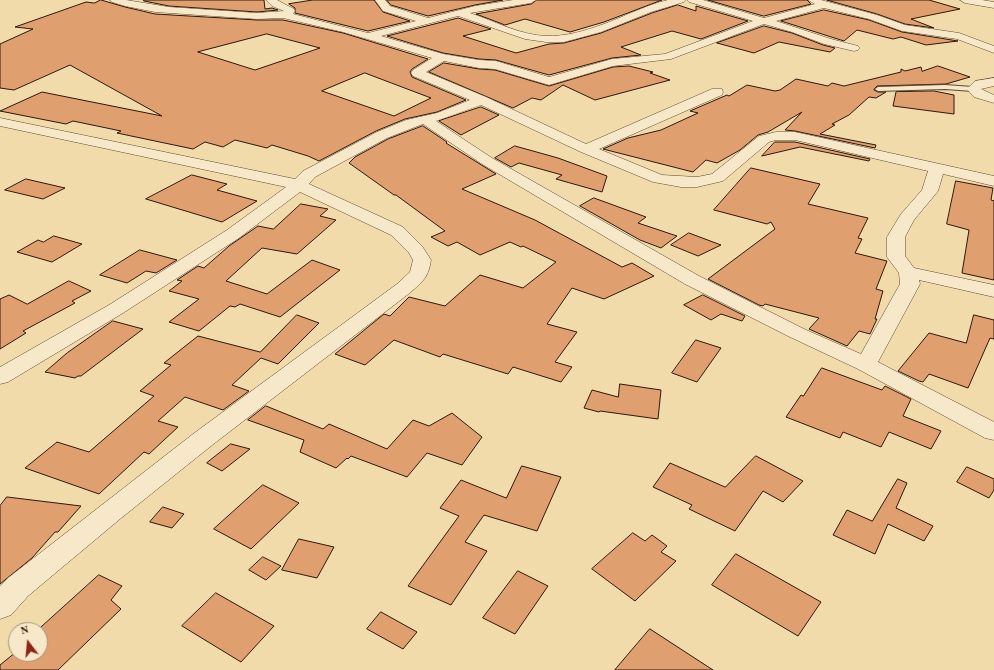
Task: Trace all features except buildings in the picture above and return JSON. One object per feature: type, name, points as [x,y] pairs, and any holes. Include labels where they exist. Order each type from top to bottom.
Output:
[{"type":"street","points":[[115,0],[145,8],[164,10],[225,13],[257,17],[284,15],[368,36],[442,57],[479,64],[496,65],[549,81],[608,64],[667,56],[763,21],[819,3],[873,17],[902,28],[959,36],[994,50]]},
{"type":"street","points":[[134,4],[152,0]]},
{"type":"street","points":[[271,0],[274,4],[290,11],[284,15]]},
{"type":"street","points":[[380,0],[387,9],[396,10],[416,18],[429,21]]},
{"type":"street","points":[[368,36],[458,13],[525,0]]},
{"type":"street","points":[[458,13],[546,39],[561,38],[587,32],[664,3],[681,0]]},
{"type":"street","points":[[692,0],[796,30],[828,42],[854,48]]},
{"type":"street","points":[[965,0],[994,5]]},
{"type":"street","points":[[442,57],[417,73],[481,100],[586,149],[660,179],[681,182],[697,182],[717,178],[764,139],[776,136],[795,136],[994,181]]},
{"type":"street","points":[[994,82],[979,84],[973,89],[979,94],[994,99]]},
{"type":"street","points":[[586,149],[717,92]]},
{"type":"street","points":[[0,377],[129,301],[233,234],[299,185],[309,174],[356,148],[410,123],[427,121],[481,100]]},
{"type":"street","points":[[427,121],[437,129],[487,160],[692,280],[797,333],[866,364],[967,416],[994,432]]},
{"type":"street","points":[[0,122],[299,185],[397,231],[416,250],[422,260],[419,274],[110,512],[18,587],[0,606]]},
{"type":"street","points":[[866,364],[910,284],[908,272],[896,257],[896,237],[907,218],[930,191],[937,168]]},
{"type":"street","points":[[908,272],[994,291]]},
{"type":"lane","points":[[878,89],[945,87],[973,89]]}]
